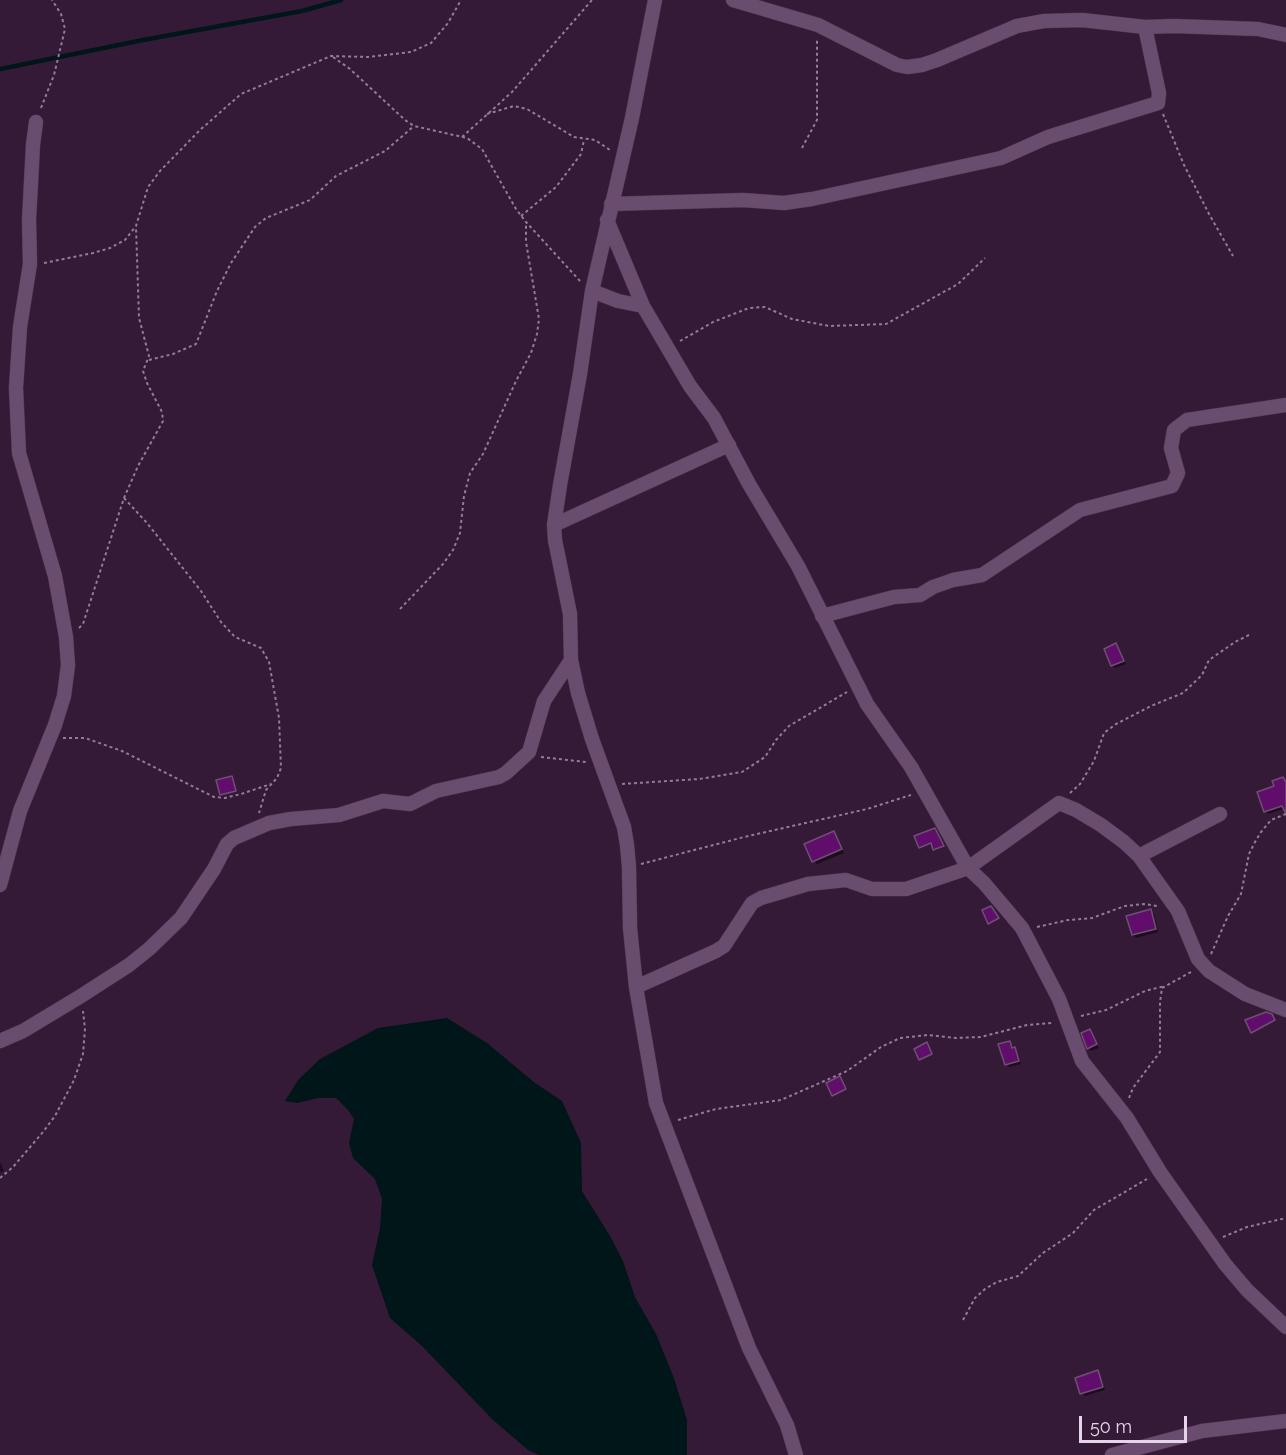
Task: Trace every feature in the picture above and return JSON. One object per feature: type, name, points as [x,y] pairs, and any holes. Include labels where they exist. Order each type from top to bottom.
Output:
[{"type":"street","points":[[655,0],[632,118],[592,291],[554,525],[557,552],[570,614],[571,660],[584,715],[624,827],[629,867],[630,928],[636,987],[656,1103],[749,1348],[788,1425],[796,1455]]},
{"type":"street","points":[[733,0],[818,25],[897,65],[908,67],[937,60],[1017,26],[1044,21],[1082,20],[1145,27],[1258,29],[1286,35]]},
{"type":"street","points":[[611,204],[742,200],[784,203],[1001,159],[1047,137],[1158,104],[1160,93],[1145,27]]},
{"type":"street","points":[[0,885],[20,811],[55,725],[64,696],[68,665],[67,645],[55,576],[19,453],[16,388],[20,327],[30,264],[29,220],[36,122]]},
{"type":"street","points":[[607,220],[642,306],[690,386],[714,418],[749,484],[798,566],[858,687],[879,723],[911,766],[968,868],[984,883],[1022,928],[1067,1019],[1082,1061],[1127,1118],[1160,1172],[1211,1244],[1247,1290],[1286,1327]]},
{"type":"street","points":[[592,291],[618,301],[642,306]]},
{"type":"street","points":[[822,616],[894,597],[920,595],[933,587],[953,580],[982,575],[1080,510],[1172,486],[1178,473],[1171,448],[1174,430],[1187,420],[1286,405]]},
{"type":"street","points":[[554,525],[729,445]]},
{"type":"street","points":[[0,1041],[23,1032],[129,965],[181,918],[214,869],[227,844],[253,829],[291,819],[339,815],[384,801],[410,804],[436,791],[499,777],[525,757],[533,742],[544,701],[571,660]]},
{"type":"street","points":[[636,987],[724,946],[752,903],[770,894],[808,884],[846,880],[872,889],[897,891],[968,868],[1059,803],[1101,825],[1139,856],[1178,911],[1198,959],[1209,971],[1245,994],[1286,1010]]},
{"type":"street","points":[[1139,856],[1220,814]]},
{"type":"street","points":[[1112,1455],[1202,1431],[1286,1421]]},
{"type":"path","points":[[36,122],[54,75],[65,29],[61,14],[52,0]]},
{"type":"path","points":[[67,645],[83,624],[124,498],[138,466],[163,421],[162,412],[144,376],[143,370],[148,360],[139,318],[136,226],[148,187],[160,171],[200,130],[241,94],[331,56],[368,57],[411,52],[431,43],[448,23],[460,0]]},
{"type":"path","points":[[462,137],[512,92],[592,0]]},
{"type":"path","points":[[802,148],[817,120],[818,25]]},
{"type":"path","points":[[331,56],[350,69],[414,126],[467,138],[482,149],[521,216],[561,261],[592,291]]},
{"type":"path","points":[[1158,104],[1184,165],[1233,256]]},
{"type":"path","points":[[484,115],[514,106],[526,109],[574,137],[598,141],[621,159]]},
{"type":"path","points":[[148,360],[173,354],[195,344],[217,291],[240,248],[255,227],[266,219],[310,200],[336,176],[385,151],[414,126]]},
{"type":"path","points":[[521,216],[556,187],[581,154],[584,140]]},
{"type":"path","points":[[400,609],[443,564],[453,550],[460,533],[464,496],[470,473],[483,454],[531,353],[539,319],[527,251],[526,222]]},
{"type":"path","points":[[30,264],[73,258],[110,248],[125,240],[136,226]]},
{"type":"path","points":[[671,356],[673,348],[681,339],[712,322],[749,308],[765,307],[792,319],[829,326],[886,324],[958,285],[985,258]]},
{"type":"path","points":[[124,498],[195,583],[221,622],[235,637],[261,648],[269,662],[279,718],[281,768],[277,778],[266,790],[253,829]]},
{"type":"path","points":[[1059,803],[1080,784],[1094,761],[1104,733],[1116,724],[1151,706],[1183,693],[1202,675],[1209,660],[1249,635]]},
{"type":"path","points":[[610,786],[699,779],[742,771],[765,757],[789,726],[858,687]]},
{"type":"path","points":[[49,739],[85,738],[137,758],[214,797],[225,798],[272,784]]},
{"type":"path","points":[[525,757],[601,764]]},
{"type":"path","points":[[629,867],[867,809],[914,794],[926,795]]},
{"type":"path","points":[[664,1123],[716,1109],[781,1100],[848,1071],[881,1047],[900,1038],[928,1035],[956,1038],[981,1037],[1027,1025],[1057,1022],[1106,1010],[1137,994],[1165,986],[1202,964],[1211,954],[1241,894],[1249,854],[1261,832],[1271,820],[1286,814]]},
{"type":"path","points":[[1022,928],[1092,918],[1125,906],[1144,904],[1178,911]]},
{"type":"path","points":[[1127,1118],[1128,1099],[1133,1088],[1160,1052],[1160,1002],[1165,986]]},
{"type":"path","points":[[0,1178],[13,1167],[43,1132],[55,1116],[74,1080],[83,1054],[85,1029],[81,996]]},
{"type":"path","points":[[963,1320],[975,1298],[985,1289],[997,1282],[1018,1276],[1043,1253],[1073,1233],[1094,1210],[1160,1172]]},
{"type":"path","points":[[1211,1244],[1241,1229],[1286,1218]]},
{"type":"shaded area","points":[[447,1018],[487,1043],[535,1083],[562,1101],[581,1143],[582,1191],[623,1261],[635,1297],[656,1334],[674,1378],[687,1420],[687,1455],[539,1455],[528,1450],[493,1420],[422,1346],[390,1318],[372,1265],[380,1228],[382,1199],[375,1179],[353,1158],[349,1143],[354,1119],[336,1098],[318,1098],[297,1103],[285,1101],[298,1080],[320,1059],[378,1028]]},
{"type":"building","points":[[1116,643],[1124,661],[1111,666],[1104,649]]},
{"type":"building","points":[[232,776],[236,791],[220,795],[216,780]]},
{"type":"building","points":[[1283,777],[1286,782],[1286,814],[1282,806],[1264,812],[1257,792],[1274,786],[1272,781]]},
{"type":"building","points":[[935,828],[944,846],[933,850],[931,843],[919,848],[914,836]]},
{"type":"building","points":[[834,831],[842,849],[812,862],[804,844]]},
{"type":"building","points":[[991,906],[999,918],[988,924],[982,910]]},
{"type":"building","points":[[1151,909],[1156,929],[1132,935],[1126,916]]},
{"type":"building","points":[[1266,1012],[1272,1014],[1275,1020],[1251,1033],[1245,1020]]},
{"type":"building","points":[[1090,1029],[1097,1044],[1087,1049],[1081,1033]]},
{"type":"building","points":[[1010,1041],[1012,1048],[1015,1047],[1019,1061],[1005,1065],[998,1044]]},
{"type":"building","points":[[927,1042],[932,1054],[919,1060],[914,1049]]},
{"type":"building","points":[[840,1076],[846,1089],[832,1096],[826,1083]]},
{"type":"building","points":[[1098,1370],[1103,1387],[1080,1394],[1075,1378]]},
{"type":"waterway","points":[[0,69],[302,11],[341,0]]}]
